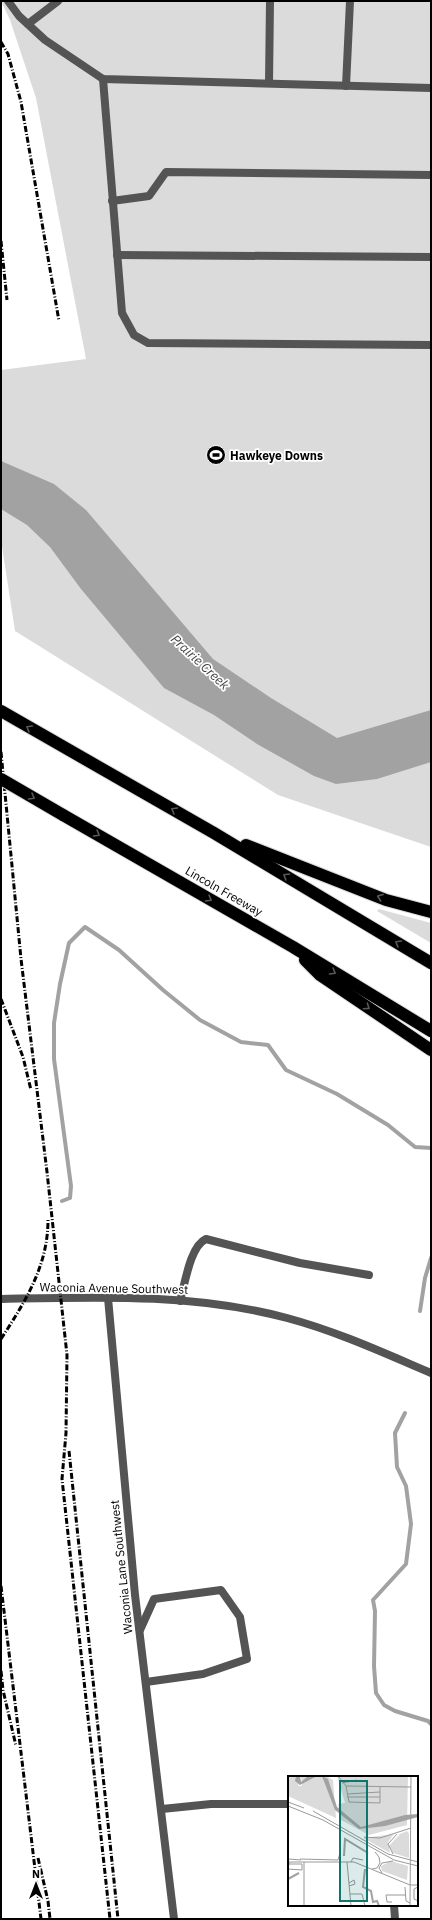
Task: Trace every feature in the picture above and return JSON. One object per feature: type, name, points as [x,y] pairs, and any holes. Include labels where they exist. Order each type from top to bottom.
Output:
[{"type":"highway","points":[[1,711],[56,744],[214,833],[431,963]]},
{"type":"highway","name":"Lincoln Freeway","points":[[1,779],[293,947],[431,1031]]},
{"type":"highway","points":[[214,833],[386,900],[431,912]]},
{"type":"highway","points":[[293,947],[320,975],[431,1050]]},
{"type":"street","points":[[8,1],[19,16],[51,44],[103,79],[431,88]]},
{"type":"street","points":[[28,24],[58,1]]},
{"type":"street","points":[[269,83],[270,1]]},
{"type":"street","points":[[346,86],[350,1]]},
{"type":"street","points":[[103,79],[122,313],[134,335],[148,343],[431,345]]},
{"type":"street","points":[[112,201],[149,196],[166,172],[431,175]]},
{"type":"street","points":[[117,255],[431,257]]},
{"type":"street","points":[[180,1301],[194,1250],[200,1242],[206,1239],[300,1263],[369,1275]]},
{"type":"street","name":"Waconia Avenue Southwest","points":[[1,1299],[108,1298],[180,1301],[225,1306],[287,1318],[358,1342],[431,1373]]},
{"type":"street","name":"Waconia Lane Southwest","points":[[108,1298],[140,1631],[165,1832],[174,1919]]},
{"type":"street","points":[[140,1631],[154,1599],[221,1590],[240,1617],[248,1659],[203,1674],[146,1682]]},
{"type":"street","points":[[162,1809],[211,1804],[288,1804]]},
{"type":"street","points":[[394,1906],[395,1919]]},
{"type":"shaded area","name":"Hawkeye Downs","points":[[1,1],[431,1],[431,847],[278,795],[15,631],[1,540],[1,370],[86,359],[36,98],[10,20]]},
{"type":"shaded area","points":[[379,909],[431,923],[431,943],[377,911]]},
{"type":"water","name":"Prairie Creek","points":[[1,461],[54,484],[86,510],[213,659],[271,698],[337,738],[431,710],[431,762],[377,779],[336,784],[314,776],[257,744],[214,715],[164,688],[81,589],[50,547],[27,525],[1,509]]},
{"type":"waterway","points":[[62,1201],[70,1198],[71,1186],[54,1059],[54,1023],[60,984],[69,943],[85,927],[119,950],[163,990],[200,1020],[241,1042],[268,1045],[286,1070],[337,1094],[388,1125],[415,1147],[431,1148]]},
{"type":"waterway","points":[[420,1311],[425,1278],[431,1258]]},
{"type":"waterway","points":[[405,1413],[395,1433],[397,1467],[406,1486],[411,1524],[406,1564],[373,1600],[375,1611],[374,1666],[376,1693],[384,1705],[395,1711],[428,1721],[431,1724]]},
{"type":"railway","points":[[1,42],[8,54],[21,102],[59,321]]},
{"type":"railway","points":[[1,241],[7,300]]},
{"type":"railway","points":[[1,752],[21,959],[47,1172],[67,1355],[66,1433],[62,1479],[110,1919]]},
{"type":"railway","points":[[1,999],[23,1057],[31,1090]]},
{"type":"railway","points":[[1,1339],[34,1283],[44,1253],[48,1220]]},
{"type":"railway","points":[[69,1451],[118,1919]]},
{"type":"railway","points":[[1,1586],[41,1919]]},
{"type":"railway","points":[[1,1671],[3,1690],[16,1746]]},
{"type":"railway","points":[[38,1858],[48,1901],[50,1919]]},
{"type":"place","name":"Hawkeye Downs","points":[[216,455]]}]
